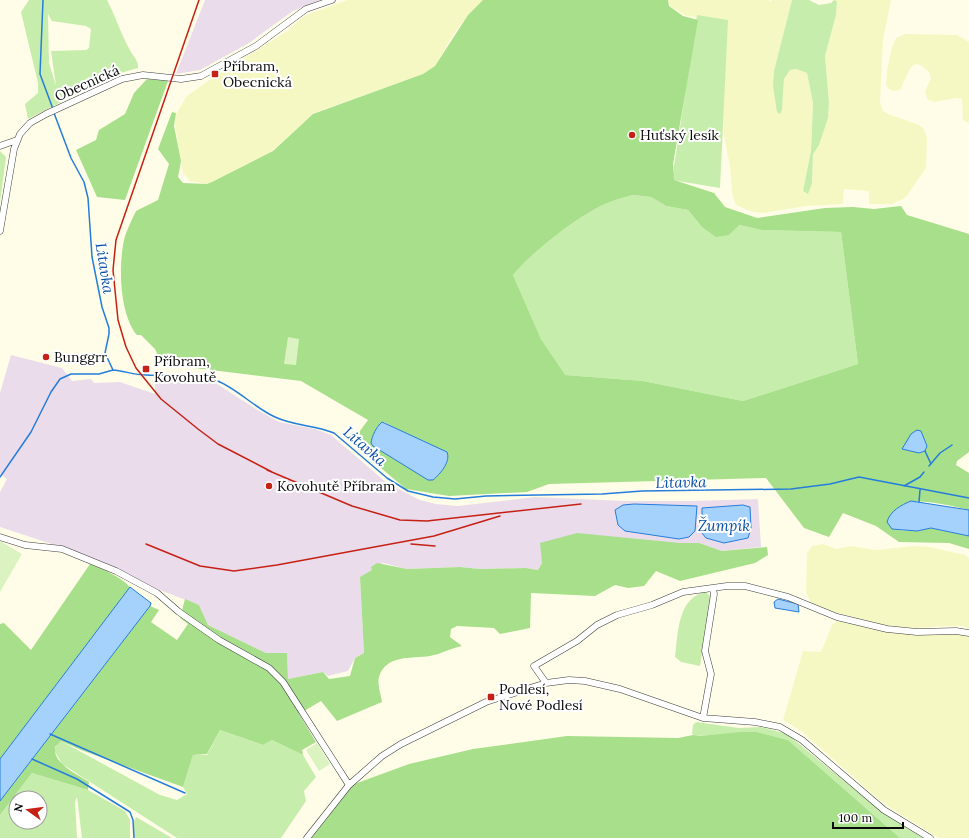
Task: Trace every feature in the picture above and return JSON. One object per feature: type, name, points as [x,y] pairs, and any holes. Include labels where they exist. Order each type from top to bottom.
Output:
[{"type":"street","name":"Obecnická","points":[[17,140],[30,124],[46,114],[122,79],[133,76],[187,79],[201,76],[256,46],[306,9],[332,0]]},
{"type":"street","points":[[0,146],[17,140]]},
{"type":"street","points":[[0,231],[12,157],[17,140]]},
{"type":"street","points":[[0,537],[25,545],[62,549],[116,571],[157,593],[179,612],[219,640],[269,668],[283,682],[349,785]]},
{"type":"street","points":[[546,683],[534,666],[577,641],[608,619],[652,605],[683,592],[727,586],[745,586],[795,600],[837,617],[887,629],[917,632],[956,631],[969,633]]},
{"type":"street","points":[[703,718],[711,674],[705,651],[713,589]]},
{"type":"street","points":[[307,838],[349,785],[382,756],[401,744],[486,702],[546,683],[569,680],[601,684],[620,689],[703,718],[755,722],[780,727],[789,731],[884,810],[930,838]]},
{"type":"shaded area","points":[[205,0],[320,0],[293,11],[249,43],[200,70],[176,74]]},
{"type":"shaded area","points":[[11,355],[62,368],[72,381],[91,379],[94,383],[120,382],[155,394],[155,379],[211,380],[279,422],[315,429],[331,435],[387,483],[420,500],[436,504],[458,506],[535,497],[624,501],[758,499],[761,547],[722,551],[699,543],[680,543],[542,563],[538,570],[526,568],[480,569],[460,567],[407,569],[383,563],[360,578],[364,653],[355,658],[348,671],[328,676],[323,672],[288,679],[287,654],[266,653],[208,625],[199,605],[157,589],[91,557],[0,527],[0,492],[7,479],[0,474],[0,393]]},
{"type":"green space","points":[[29,0],[107,0],[124,39],[137,62],[138,68],[100,79],[88,89],[66,99],[62,98],[57,90],[61,102],[28,119],[25,104],[38,93],[38,83],[21,12]],"holes":[[[48,14],[52,21],[86,26],[91,29],[89,48],[86,50],[51,51],[56,86],[49,63]]]},
{"type":"green space","points":[[347,0],[484,0],[468,15],[453,35],[435,66],[423,74],[314,113],[271,152],[250,165],[207,184],[190,181],[183,173],[175,126],[176,114],[187,96],[287,31],[304,16]]},
{"type":"green space","points":[[483,0],[668,0],[669,6],[683,16],[698,20],[673,164],[674,180],[714,193],[725,207],[757,218],[825,208],[853,207],[874,209],[901,206],[907,215],[969,234],[969,452],[957,461],[956,465],[969,473],[969,510],[937,503],[919,501],[906,503],[894,511],[889,517],[895,530],[917,531],[931,528],[969,536],[969,549],[949,543],[899,542],[876,526],[843,513],[829,537],[804,528],[766,478],[549,484],[527,492],[449,496],[406,489],[351,443],[368,420],[301,381],[162,364],[155,349],[141,335],[137,335],[131,326],[123,301],[121,259],[125,236],[136,211],[158,200],[169,164],[158,149],[172,112],[176,113],[174,126],[181,161],[178,177],[183,183],[207,184],[273,151],[313,114],[423,74],[435,66],[468,15]],"holes":[[[633,195],[651,197],[666,206],[688,210],[702,227],[716,237],[729,235],[739,225],[762,230],[841,232],[858,364],[743,401],[643,381],[565,375],[541,339],[513,275],[532,255],[585,215],[598,207]],[[384,422],[448,459],[440,472],[428,480],[375,447],[372,438],[377,427]],[[922,435],[927,445],[925,451],[919,453],[902,449]]]},
{"type":"green space","points":[[668,0],[769,0],[770,2],[772,0],[792,0],[774,71],[782,110],[784,79],[790,70],[796,69],[807,73],[813,103],[811,151],[803,191],[812,183],[813,154],[828,118],[829,102],[825,56],[836,15],[837,1],[835,0],[891,0],[883,40],[880,103],[883,111],[888,114],[919,125],[924,129],[927,138],[926,168],[908,194],[903,199],[892,204],[869,204],[869,191],[844,189],[843,204],[806,206],[763,213],[753,212],[738,206],[735,203],[732,193],[730,166],[724,136],[721,20],[686,16],[670,6]]},
{"type":"green space","points":[[792,0],[809,0],[819,5],[831,3],[834,0],[837,1],[836,15],[825,56],[829,102],[828,118],[819,145],[813,154],[812,183],[808,194],[803,191],[811,151],[813,103],[807,73],[796,69],[790,70],[784,79],[782,110],[780,114],[777,112],[773,86],[774,71]]},
{"type":"green space","points":[[697,15],[728,20],[720,188],[672,180]]},
{"type":"green space","points":[[905,34],[957,35],[969,42],[969,123],[963,120],[962,99],[956,98],[934,102],[927,99],[925,91],[931,78],[929,72],[922,66],[916,64],[911,67],[900,90],[893,91],[888,88],[886,84],[887,70],[892,48],[896,38]]},
{"type":"green space","points":[[147,79],[168,81],[125,200],[97,197],[76,150],[96,140],[99,130],[125,114],[134,93]]},
{"type":"green space","points":[[0,151],[6,157],[0,202]]},
{"type":"green space","points":[[633,195],[651,197],[666,206],[688,210],[702,227],[729,235],[738,225],[763,230],[841,232],[858,364],[743,401],[643,381],[564,375],[541,339],[513,275],[544,245],[585,215],[598,207]]},
{"type":"green space","points":[[288,337],[299,339],[296,365],[284,364]]},
{"type":"green space","points":[[577,533],[680,543],[699,543],[722,551],[767,547],[768,555],[755,563],[680,581],[656,571],[644,586],[628,588],[615,585],[595,596],[531,593],[530,628],[500,634],[494,628],[457,626],[451,629],[450,637],[462,646],[430,656],[400,659],[387,664],[379,677],[382,702],[337,721],[321,701],[299,714],[316,742],[302,750],[303,755],[272,740],[263,745],[220,730],[207,754],[193,755],[183,787],[81,750],[61,741],[55,747],[55,753],[58,759],[72,772],[89,782],[88,790],[32,773],[19,790],[8,790],[150,606],[159,610],[151,622],[177,640],[188,624],[180,618],[185,599],[199,605],[208,625],[266,653],[287,653],[288,679],[323,672],[329,679],[350,676],[355,658],[364,653],[360,577],[372,570],[371,567],[377,563],[407,569],[460,567],[480,569],[526,568],[538,570],[542,563],[540,543]]},
{"type":"green space","points":[[0,541],[22,554],[0,592]]},
{"type":"green space","points":[[823,544],[836,549],[851,546],[876,550],[914,546],[930,547],[965,555],[969,558],[969,629],[963,626],[916,628],[888,626],[834,612],[811,603],[806,592],[807,553],[812,546]]},
{"type":"green space","points":[[90,564],[116,576],[130,587],[0,759],[0,624],[4,623],[31,650]]},
{"type":"green space","points":[[706,592],[711,597],[700,666],[681,662],[675,657],[678,628],[684,609],[689,601],[696,595]]},
{"type":"green space","points":[[837,621],[866,627],[969,635],[969,838],[939,838],[898,813],[877,798],[800,730],[783,720],[803,651],[821,652],[832,625]]},
{"type":"green space","points":[[696,722],[739,728],[761,727],[787,734],[881,811],[923,838],[900,838],[788,740],[757,732],[695,736],[692,734],[693,725]]},
{"type":"green space","points":[[220,730],[263,745],[272,740],[303,755],[316,777],[304,791],[306,801],[281,838],[177,838],[62,764],[54,750],[61,741],[160,795],[177,800],[187,794],[183,787],[193,755],[207,755]]},
{"type":"green space","points":[[757,732],[788,740],[900,838],[307,838],[349,786],[409,764],[473,749],[567,736],[678,738],[693,735],[699,736]]},
{"type":"green space","points":[[317,743],[330,764],[319,771],[306,750]]},
{"type":"green space","points":[[32,773],[88,790],[125,811],[130,820],[130,838],[82,838],[77,797],[75,802],[77,838],[0,838],[0,815],[8,804],[8,830],[48,830],[48,790],[19,790]]},
{"type":"green space","points":[[8,791],[8,804],[0,815],[0,801]]},
{"type":"green space","points":[[136,817],[172,838],[134,838],[133,824]]},
{"type":"water","points":[[382,422],[447,452],[448,456],[444,468],[433,480],[428,480],[373,446],[371,443],[373,435]]},
{"type":"water","points":[[917,430],[921,431],[927,446],[925,451],[919,453],[902,449],[911,434]]},
{"type":"water","points":[[911,501],[969,510],[969,536],[931,528],[917,531],[892,529],[887,522],[888,518],[893,512]]},
{"type":"water","points":[[623,505],[697,506],[695,531],[689,537],[679,539],[625,531],[618,525],[615,510]]},
{"type":"water","name":"Žumpík","points":[[743,505],[750,507],[751,528],[748,538],[724,543],[706,538],[702,533],[702,508]]},
{"type":"water","points":[[130,587],[151,603],[0,801],[0,759]]},
{"type":"water","points":[[778,599],[798,604],[799,612],[775,608],[774,602]]},
{"type":"waterway","name":"Litavka","points":[[43,0],[40,74],[53,109]]},
{"type":"waterway","name":"Litavka","points":[[54,113],[71,158],[84,182],[88,198],[92,257],[102,307],[109,328],[105,353],[113,370],[142,375],[189,375],[213,379],[229,387],[259,408],[275,417],[334,433],[387,478],[408,491],[433,497],[455,499],[486,496],[602,494],[642,491],[791,489],[830,484],[859,477],[969,498]]},
{"type":"waterway","points":[[0,477],[31,432],[51,392],[60,379],[71,374],[99,374],[113,370]]},
{"type":"waterway","points":[[929,466],[940,453],[952,445]]},
{"type":"waterway","points":[[925,451],[931,464]]},
{"type":"waterway","points":[[904,486],[920,477],[924,472]]},
{"type":"waterway","points":[[919,502],[920,490]]},
{"type":"waterway","points":[[50,734],[185,793]]},
{"type":"waterway","points":[[32,759],[77,779],[130,812],[133,820],[134,838]]},
{"type":"railway","points":[[199,0],[116,240],[113,270],[118,320],[126,347],[136,368],[161,399],[218,444],[272,472]]},
{"type":"railway","points":[[267,470],[352,506],[400,520],[427,521],[581,504]]},
{"type":"railway","points":[[146,544],[200,566],[234,571],[277,565],[434,536],[500,516]]},
{"type":"railway","points":[[411,544],[435,546]]},
{"type":"place","name":"Příbram, Obecnická","points":[[215,74]]},
{"type":"place","name":"Huťský lesík","points":[[632,135]]},
{"type":"place","name":"Bunggrr","points":[[46,357]]},
{"type":"place","name":"Příbram, Kovohutě","points":[[146,369]]},
{"type":"place","name":"Kovohutě Příbram","points":[[269,486]]},
{"type":"place","name":"Podlesí, Nové Podlesí","points":[[491,697]]}]
